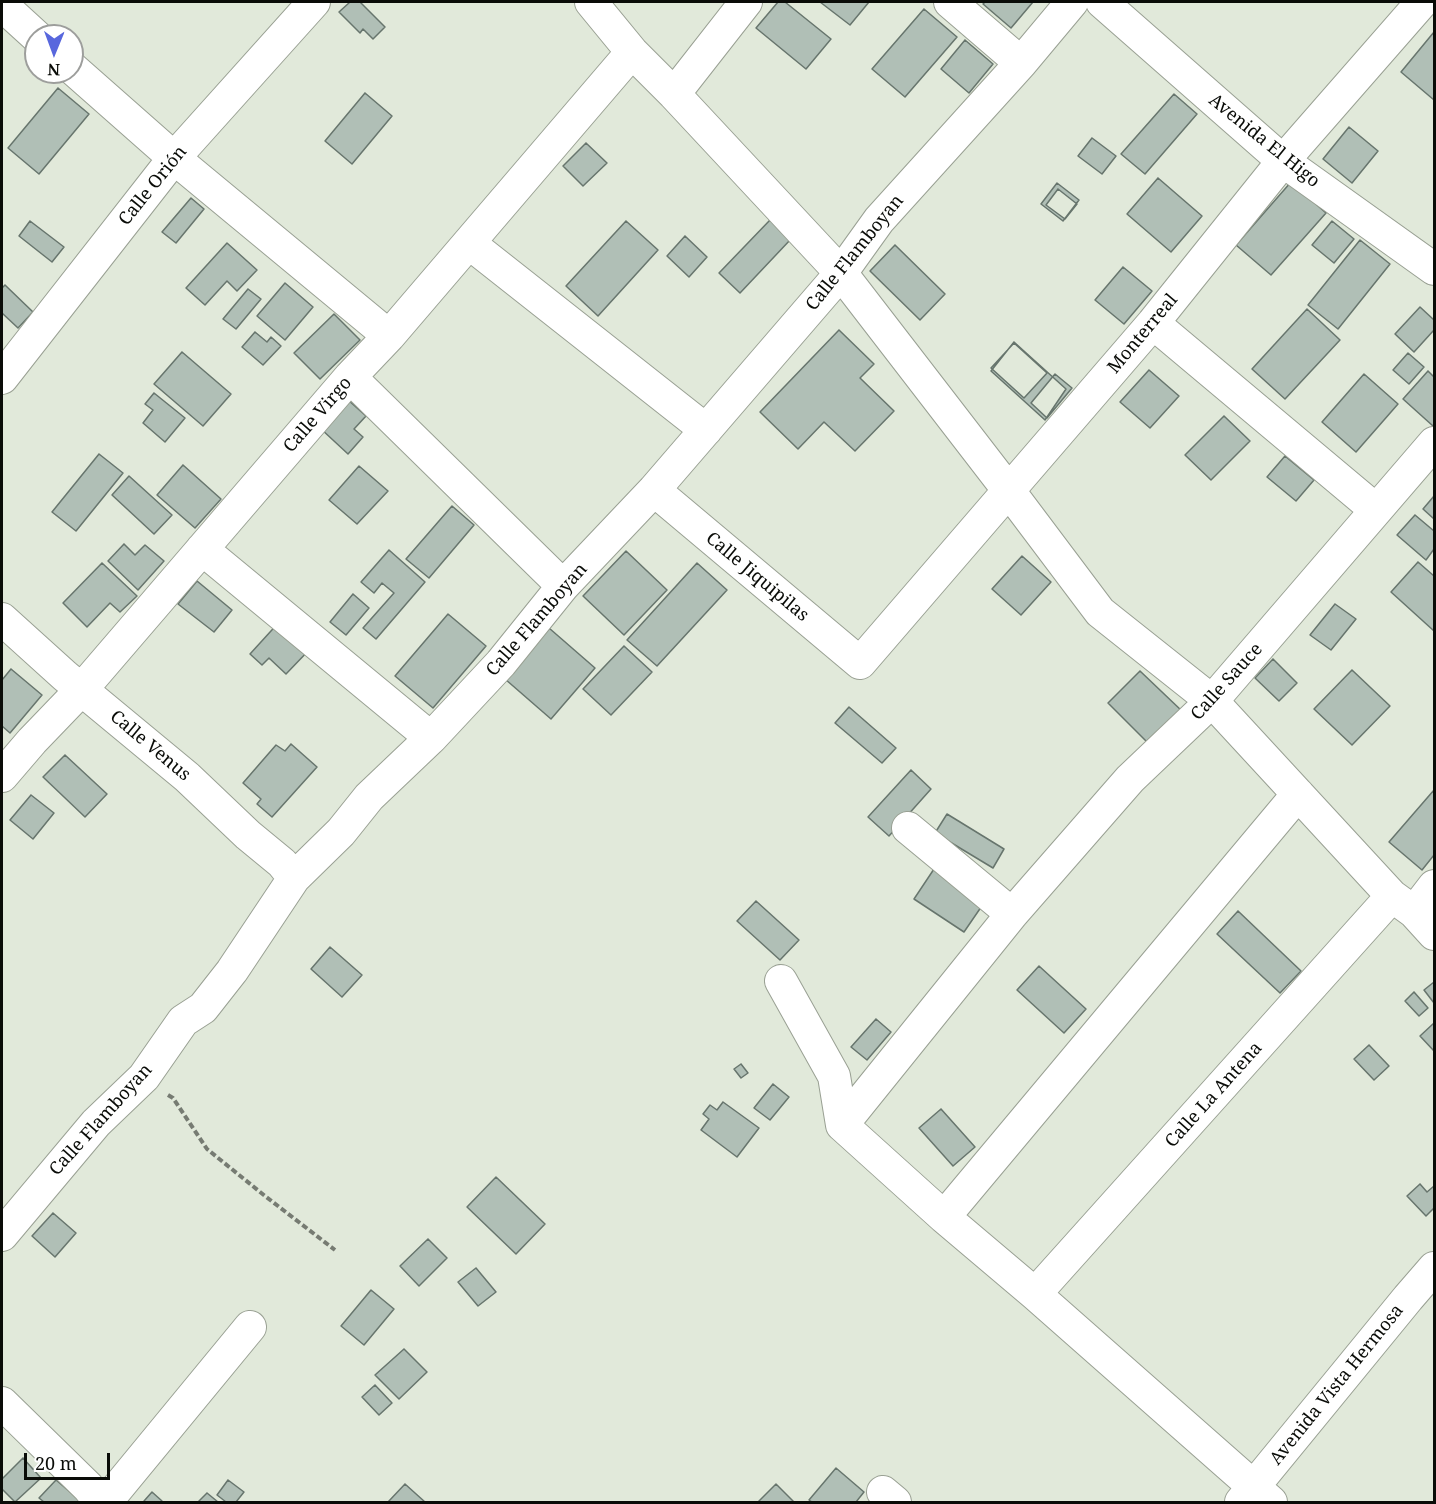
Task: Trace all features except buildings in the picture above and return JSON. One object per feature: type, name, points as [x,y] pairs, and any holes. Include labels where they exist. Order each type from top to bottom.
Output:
[{"type":"street","name":"Calle Orión","points":[[2,378],[174,158],[314,2]]},
{"type":"street","points":[[591,2],[632,52],[841,273],[1100,612],[1212,701],[1414,914]]},
{"type":"street","points":[[674,94],[746,2]]},
{"type":"street","points":[[950,2],[1021,63]]},
{"type":"street","name":"Calle Flamboyan","points":[[2,1235],[96,1123],[144,1077],[183,1021],[203,1008],[232,971],[294,878],[342,832],[369,797],[431,738],[501,663],[563,586],[654,490],[841,273],[879,220],[1021,63],[1072,2]]},
{"type":"street","name":"Avenida El Higo","points":[[1102,2],[1283,161],[1434,268]]},
{"type":"street","name":"Monterreal","points":[[860,663],[1153,323],[1283,161],[1422,2]]},
{"type":"street","points":[[2,5],[24,25]]},
{"type":"street","name":"Calle Virgo","points":[[2,776],[82,689],[632,52]]},
{"type":"street","points":[[84,79],[174,158],[389,336]]},
{"type":"street","points":[[468,243],[706,430]]},
{"type":"street","points":[[1153,323],[1376,510]]},
{"type":"street","points":[[350,377],[563,586]]},
{"type":"street","name":"Calle Sauce","points":[[842,1125],[1012,914],[1130,779],[1212,701],[1434,445]]},
{"type":"street","name":"Calle Jiquipilas","points":[[654,490],[860,663]]},
{"type":"street","points":[[202,549],[431,738]]},
{"type":"street","name":"Calle Venus","points":[[2,619],[64,676],[187,777],[248,835],[282,863],[294,878]]},
{"type":"street","points":[[944,1217],[1298,794]]},
{"type":"street","points":[[908,828],[1012,914]]},
{"type":"street","name":"Calle La Antena","points":[[1035,1294],[1414,914],[1434,886]]},
{"type":"street","points":[[781,981],[834,1076],[842,1125],[944,1217],[1035,1294],[1255,1498]]},
{"type":"street","name":"Avenida Vista Hermosa","points":[[1255,1498],[1400,1307],[1434,1268]]},
{"type":"street","points":[[106,1503],[250,1327]]},
{"type":"street","points":[[2,1403],[88,1487],[100,1503]]},
{"type":"path","points":[[144,1077],[173,1098],[207,1149],[335,1250]]}]
